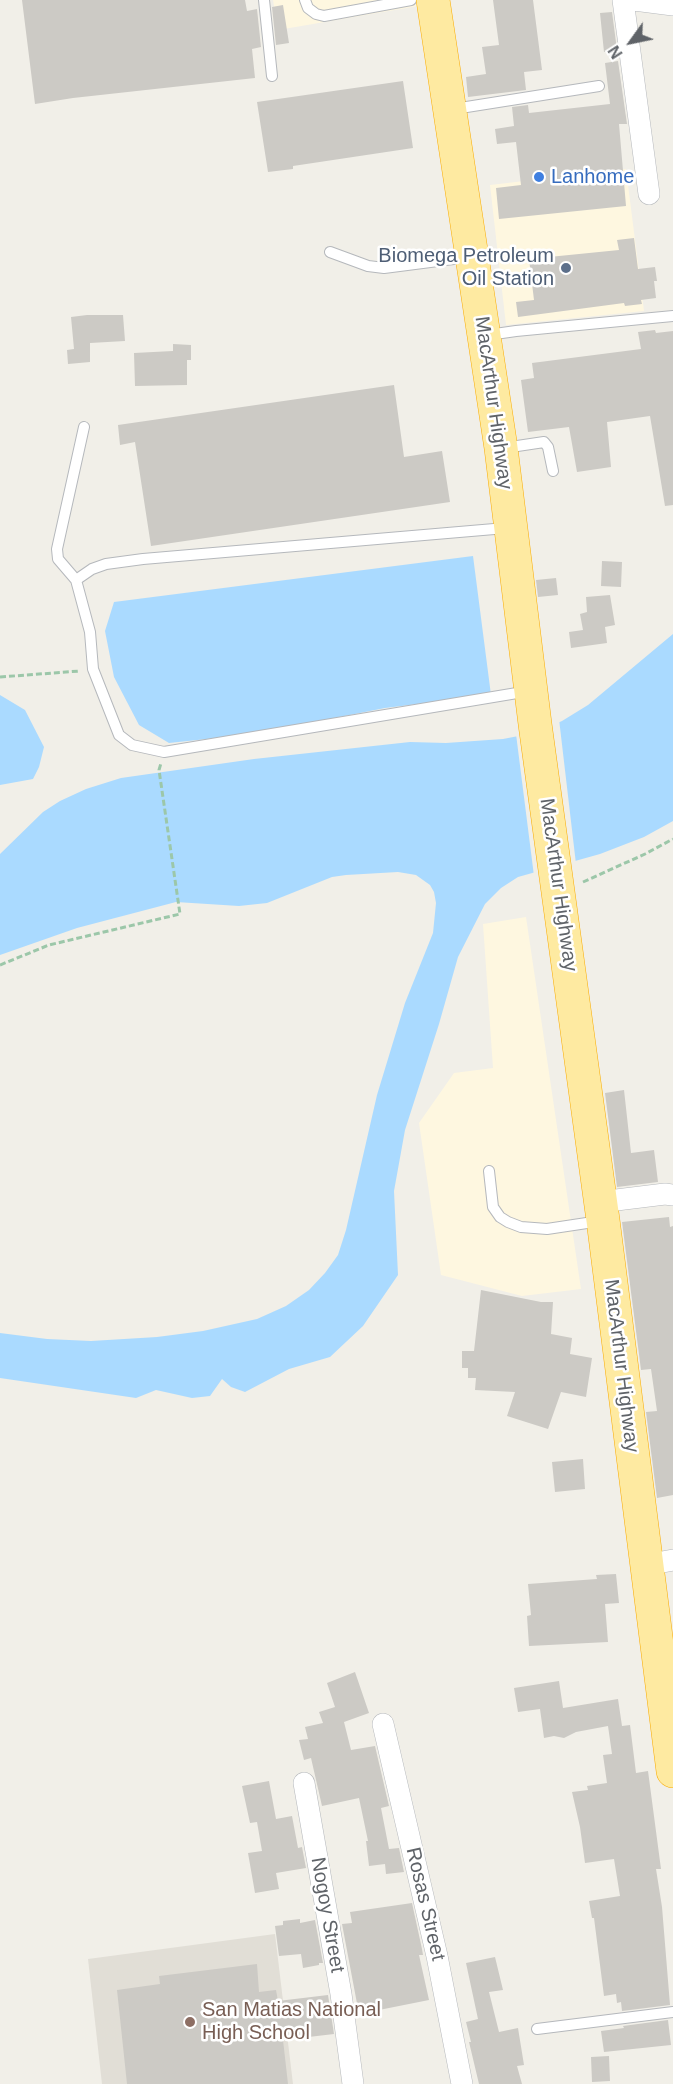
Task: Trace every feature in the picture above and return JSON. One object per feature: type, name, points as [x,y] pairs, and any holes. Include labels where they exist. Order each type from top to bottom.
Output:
[{"type":"highway","name":"MacArthur Highway","points":[[433,0],[501,448],[535,724],[602,1211],[660,1562],[673,1769]]},
{"type":"street","points":[[623,0],[648,194]]},
{"type":"street","points":[[634,0],[673,5]]},
{"type":"street","points":[[602,1211],[665,1194],[673,1195]]},
{"type":"street","name":"Rosas Street","points":[[383,1724],[437,1956],[462,2084]]},
{"type":"street","name":"Nogoy Street","points":[[304,1783],[341,1994],[353,2084]]},
{"type":"lane","points":[[264,0],[272,76]]},
{"type":"lane","points":[[304,0],[316,14],[324,16],[411,0]]},
{"type":"lane","points":[[451,109],[599,87]]},
{"type":"lane","points":[[330,252],[368,266],[384,268],[473,256]]},
{"type":"lane","points":[[485,336],[673,316]]},
{"type":"lane","points":[[84,427],[57,549],[58,559],[76,580],[90,632],[93,669],[119,735],[132,745],[164,752],[532,690]]},
{"type":"lane","points":[[501,448],[544,442],[548,447],[553,471]]},
{"type":"lane","points":[[76,580],[106,564],[143,559],[510,528]]},
{"type":"lane","points":[[489,1171],[493,1207],[500,1217],[520,1227],[548,1229],[602,1211]]},
{"type":"lane","points":[[537,2029],[673,2012]]},
{"type":"path","points":[[0,677],[93,669]]},
{"type":"path","points":[[0,965],[49,945],[180,914],[159,770]]},
{"type":"path","points":[[558,882],[645,854],[673,839]]},
{"type":"shaded area","points":[[273,0],[417,0],[418,6],[278,30]]},
{"type":"shaded area","points":[[626,169],[644,311],[506,325],[490,185]]},
{"type":"shaded area","points":[[526,917],[581,1289],[522,1296],[441,1275],[419,1123],[454,1073],[493,1068],[483,924]]},
{"type":"shaded area","name":"San Matias National High School","points":[[275,1934],[293,2084],[102,2084],[88,1959]]},
{"type":"water","points":[[473,556],[491,695],[385,708],[254,734],[169,743],[139,725],[114,677],[105,631],[114,602]]},
{"type":"water","points":[[673,634],[673,821],[644,837],[600,854],[518,877],[501,888],[485,904],[458,957],[405,1130],[394,1191],[398,1275],[363,1326],[330,1357],[289,1369],[245,1392],[231,1387],[222,1379],[210,1396],[192,1398],[156,1390],[136,1398],[0,1378],[0,1333],[47,1339],[91,1341],[157,1337],[203,1331],[257,1319],[286,1306],[309,1290],[325,1273],[338,1255],[346,1230],[377,1095],[405,1003],[433,933],[436,903],[430,885],[416,875],[398,872],[346,875],[332,877],[267,903],[239,906],[176,902],[77,928],[0,955],[0,854],[43,812],[60,801],[86,789],[121,778],[254,759],[410,742],[446,743],[503,739],[534,733],[562,721],[588,705]]},
{"type":"water","points":[[0,695],[25,710],[44,747],[33,779],[0,785]]},
{"type":"pier","points":[[559,719],[576,864],[534,876],[516,734],[533,730]]},
{"type":"building","points":[[22,0],[245,0],[247,11],[257,9],[261,47],[252,49],[255,78],[35,104]]},
{"type":"building","points":[[493,0],[533,0],[542,70],[524,72],[526,90],[468,97],[466,77],[486,74],[482,47],[499,45]]},
{"type":"building","points":[[283,5],[289,43],[276,45],[272,7]]},
{"type":"building","points":[[612,12],[617,50],[604,52],[600,13]]},
{"type":"building","points":[[618,61],[627,124],[619,124],[626,206],[499,219],[496,188],[521,185],[516,142],[497,144],[495,129],[514,126],[512,107],[528,105],[529,113],[610,104],[605,63]]},
{"type":"building","points":[[403,81],[413,148],[293,166],[293,169],[268,172],[257,102]]},
{"type":"building","points":[[634,238],[638,269],[655,267],[656,298],[641,300],[642,304],[625,306],[624,303],[518,317],[516,302],[534,300],[529,259],[619,250],[617,240]]},
{"type":"building","points":[[123,315],[125,341],[90,343],[90,362],[68,364],[67,350],[74,349],[71,317]]},
{"type":"building","points":[[655,330],[656,333],[673,331],[673,505],[665,506],[650,416],[607,422],[611,467],[577,472],[569,427],[528,432],[521,380],[534,378],[532,363],[641,349],[638,332]]},
{"type":"building","points":[[173,344],[191,345],[191,360],[187,360],[187,385],[135,386],[134,353],[173,351]]},
{"type":"building","points":[[394,385],[404,457],[442,451],[450,502],[151,546],[135,442],[120,445],[118,425]]},
{"type":"building","points":[[602,561],[622,562],[621,587],[601,586]]},
{"type":"building","points":[[556,578],[558,595],[538,597],[536,580]]},
{"type":"building","points":[[610,595],[615,625],[605,627],[607,643],[571,648],[569,632],[583,630],[580,614],[587,612],[586,597]]},
{"type":"building","points":[[624,1090],[631,1153],[654,1150],[658,1182],[617,1187],[605,1093]]},
{"type":"building","points":[[669,1217],[670,1227],[673,1226],[673,1495],[657,1498],[646,1412],[657,1411],[651,1369],[641,1370],[622,1222]]},
{"type":"building","points":[[481,1290],[541,1302],[553,1302],[551,1334],[572,1338],[570,1354],[592,1358],[586,1397],[561,1392],[548,1429],[507,1416],[515,1392],[475,1390],[476,1378],[468,1378],[468,1368],[462,1368],[462,1351],[474,1351]]},
{"type":"building","points":[[583,1459],[585,1489],[555,1492],[552,1462]]},
{"type":"building","points":[[616,1574],[619,1603],[605,1604],[608,1642],[529,1646],[527,1616],[531,1615],[528,1584],[597,1579],[596,1575]]},
{"type":"building","points":[[355,1672],[369,1713],[344,1722],[351,1750],[375,1746],[389,1806],[381,1808],[389,1849],[399,1848],[404,1872],[386,1874],[385,1864],[369,1866],[366,1841],[368,1841],[359,1798],[322,1806],[311,1758],[304,1760],[299,1740],[308,1739],[305,1727],[323,1723],[319,1712],[335,1707],[327,1683]]},
{"type":"building","points":[[559,1681],[563,1708],[618,1699],[622,1726],[630,1725],[636,1773],[648,1771],[661,1869],[656,1869],[662,1907],[670,2005],[622,2011],[621,2002],[617,2003],[616,1994],[604,1996],[594,1918],[592,1918],[589,1901],[620,1896],[614,1859],[585,1863],[572,1792],[588,1790],[587,1786],[607,1783],[603,1755],[612,1754],[608,1726],[576,1732],[564,1738],[554,1736],[544,1738],[540,1709],[518,1712],[514,1688]]},
{"type":"building","points":[[269,1781],[276,1819],[292,1816],[298,1848],[302,1847],[306,1868],[276,1873],[279,1889],[255,1893],[248,1853],[262,1851],[257,1822],[250,1823],[242,1786]]},
{"type":"building","points":[[412,1903],[423,1955],[419,1955],[429,2000],[359,2014],[342,1924],[352,1923],[350,1912]]},
{"type":"building","points":[[300,1919],[300,1923],[315,1920],[323,1963],[319,1965],[303,1968],[301,1954],[279,1956],[275,1926],[283,1925],[283,1921]]},
{"type":"building","points":[[495,1957],[503,1990],[489,1992],[499,2032],[518,2028],[524,2065],[517,2066],[522,2084],[479,2084],[469,2042],[471,2042],[466,2022],[478,2019],[466,1963]]},
{"type":"building","name":"San Matias National High School","points":[[257,1964],[259,1992],[276,1990],[278,2001],[328,1995],[334,2034],[283,2040],[288,2084],[127,2084],[117,1990],[160,1984],[159,1976]]},
{"type":"building","points":[[668,2020],[671,2045],[604,2052],[601,2031]]},
{"type":"building","points":[[609,2056],[610,2081],[592,2082],[591,2057]]},
{"type":"place","name":"Lanhome","points":[[539,177]]},
{"type":"place","name":"Biomega Petroleum Oil Station","points":[[566,268]]},
{"type":"place","name":"San Matias National High School","points":[[190,2022]]}]
